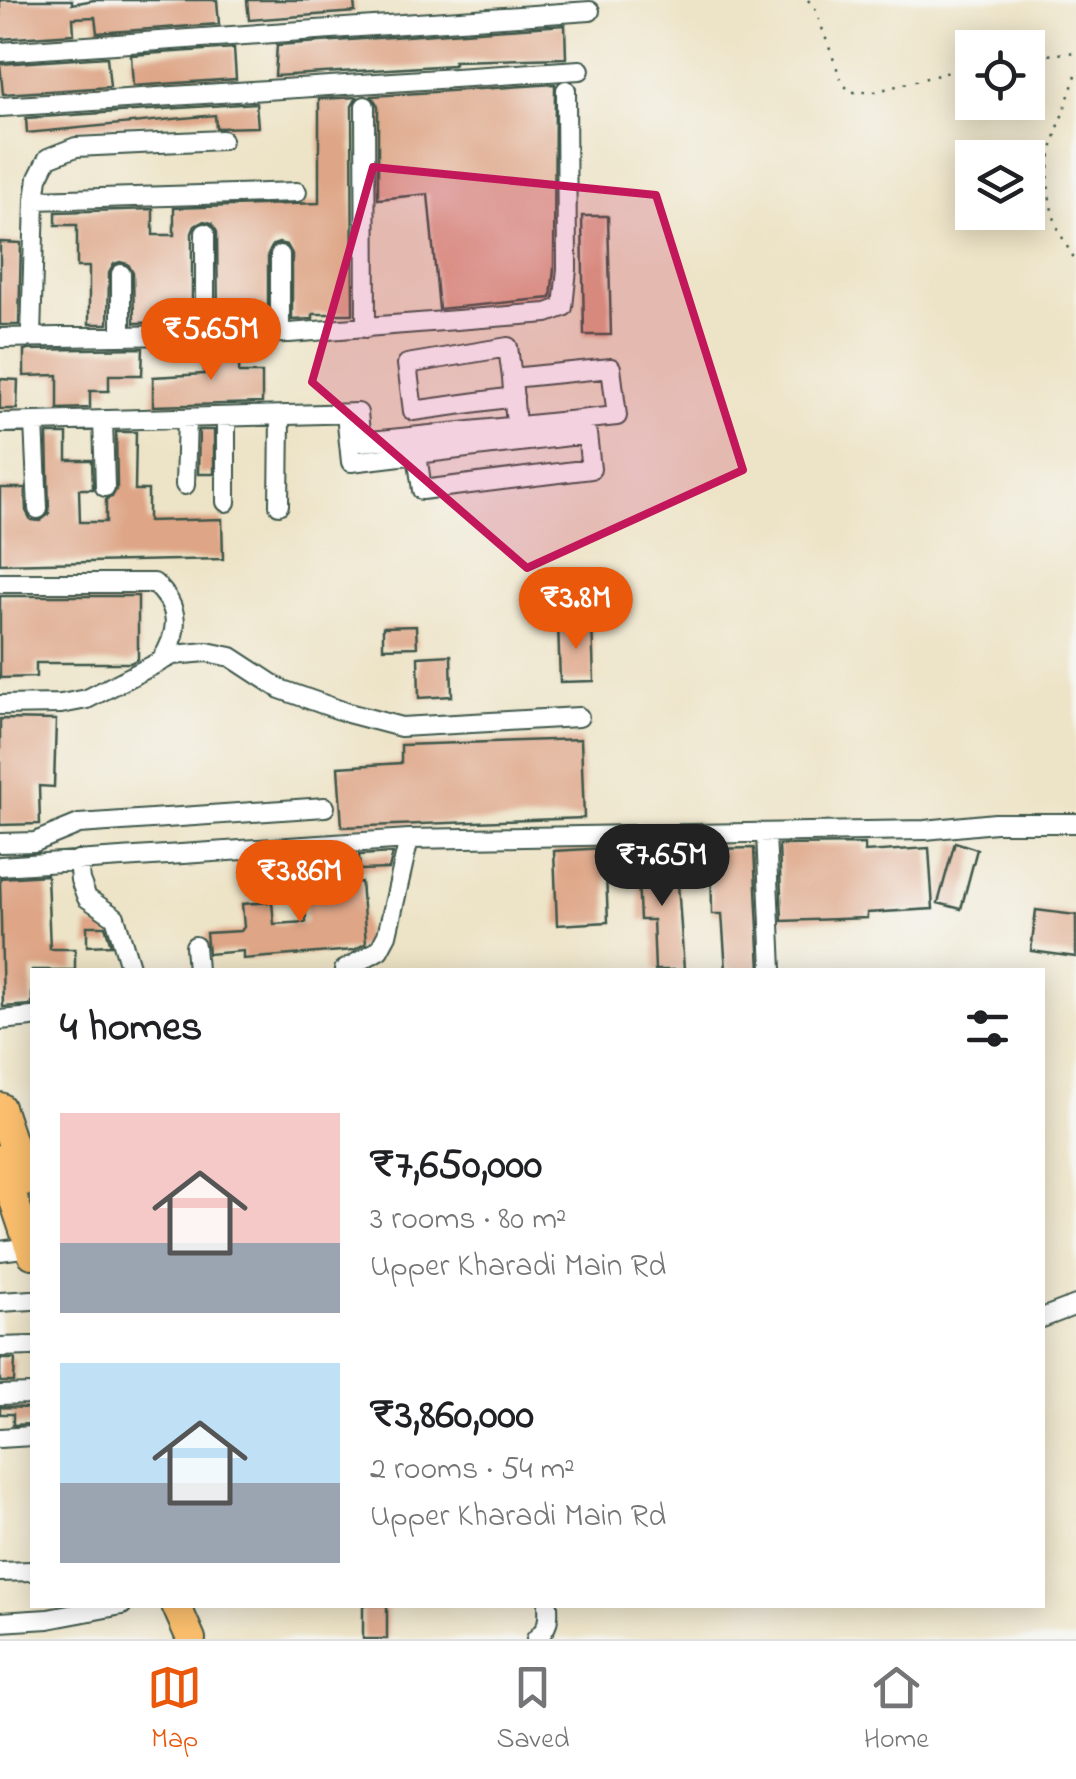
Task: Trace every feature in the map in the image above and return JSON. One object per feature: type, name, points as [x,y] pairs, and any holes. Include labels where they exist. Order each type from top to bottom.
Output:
[{"type":"highway","points":[[0,1106],[20,1184],[30,1245]]},
{"type":"highway","points":[[177,1608],[191,1639]]},
{"type":"highway","points":[[197,1608],[210,1639]]},
{"type":"street","points":[[0,52],[590,11]]},
{"type":"street","points":[[0,107],[580,70]]},
{"type":"street","points":[[0,338],[280,333],[548,313],[563,307],[567,268],[566,90]]},
{"type":"street","points":[[365,106],[366,328]]},
{"type":"street","points":[[31,337],[35,200],[38,178],[48,158],[76,147],[222,140]]},
{"type":"street","points":[[35,200],[297,192]]},
{"type":"street","points":[[205,233],[205,334]]},
{"type":"street","points":[[280,254],[280,333]]},
{"type":"street","points":[[121,274],[121,335]]},
{"type":"street","points":[[0,423],[358,413],[361,442],[617,416],[610,368],[513,387],[413,411],[407,364],[508,346],[513,387],[516,425]]},
{"type":"street","points":[[346,414],[351,462],[417,454],[587,434],[591,469],[422,490],[417,454]]},
{"type":"street","points":[[279,505],[280,416]]},
{"type":"street","points":[[226,417],[226,502]]},
{"type":"street","points":[[185,485],[187,418]]},
{"type":"street","points":[[103,420],[104,487]]},
{"type":"street","points":[[34,422],[38,509]]},
{"type":"street","points":[[0,583],[154,583],[170,598],[174,619],[174,641],[161,660]]},
{"type":"street","points":[[0,704],[61,704],[88,699],[161,660],[207,652],[231,657],[280,689],[348,713],[401,726],[579,717]]},
{"type":"street","points":[[0,843],[34,842],[79,824],[324,807]]},
{"type":"street","points":[[0,866],[409,839],[924,830],[995,823],[1076,823]]},
{"type":"street","points":[[766,833],[772,968]]},
{"type":"street","points":[[348,968],[379,950],[388,935],[409,839]]},
{"type":"street","points":[[78,860],[87,898],[115,917],[130,968]]},
{"type":"street","points":[[195,946],[197,968]]},
{"type":"street","points":[[0,1020],[30,1017]]},
{"type":"street","points":[[0,1251],[30,1251]]},
{"type":"street","points":[[0,1302],[30,1300]]},
{"type":"street","points":[[1045,1317],[1076,1305]]},
{"type":"street","points":[[0,1347],[30,1346]]},
{"type":"street","points":[[0,1394],[30,1394]]},
{"type":"street","points":[[0,1438],[30,1436]]},
{"type":"street","points":[[0,1572],[30,1571]]},
{"type":"street","points":[[0,1622],[48,1619],[106,1608]]},
{"type":"street","points":[[536,1639],[546,1630],[548,1608]]},
{"type":"path","points":[[808,0],[842,82],[850,92],[874,92],[955,71]]},
{"type":"path","points":[[1045,55],[1076,52]]},
{"type":"path","points":[[1076,75],[1047,177],[1047,200],[1057,229],[1076,261]]},
{"type":"highlighted area","points":[[373,167],[656,195],[743,470],[527,568],[312,382]]},
{"type":"building","points":[[0,0],[72,0],[72,4],[94,0],[217,0],[219,24],[97,33],[95,17],[73,18],[74,34],[0,39]]},
{"type":"building","points":[[247,0],[354,0],[355,12],[249,20]]},
{"type":"building","points":[[565,25],[566,58],[454,61],[454,65],[275,76],[277,45]]},
{"type":"building","points":[[234,48],[236,79],[133,86],[131,55]]},
{"type":"building","points":[[107,57],[110,87],[3,94],[0,64]]},
{"type":"building","points":[[555,84],[551,298],[439,309],[428,194],[378,199],[378,106],[372,96]]},
{"type":"building","points":[[357,97],[352,106],[353,314],[313,314],[313,319],[292,320],[292,254],[287,245],[279,243],[268,254],[268,321],[218,322],[217,232],[212,223],[204,221],[192,233],[192,322],[134,323],[133,273],[128,264],[120,262],[109,273],[108,324],[89,324],[89,267],[77,267],[77,225],[56,225],[56,212],[153,209],[153,235],[174,235],[174,208],[319,203],[319,99]]},
{"type":"building","points":[[256,103],[258,127],[216,128],[215,115],[27,133],[26,118]]},
{"type":"building","points":[[582,216],[608,216],[611,335],[584,335]]},
{"type":"building","points":[[0,242],[21,243],[19,325],[0,325]]},
{"type":"building","points":[[240,346],[239,373],[262,373],[262,403],[153,406],[153,377],[204,374],[204,347]]},
{"type":"building","points":[[143,348],[142,375],[109,375],[109,391],[90,391],[90,408],[58,409],[58,375],[24,376],[24,350]]},
{"type":"building","points":[[0,379],[18,380],[17,409],[0,409]]},
{"type":"building","points":[[199,430],[214,430],[214,474],[198,474]]},
{"type":"building","points":[[116,432],[136,432],[135,490],[148,490],[148,521],[222,519],[223,559],[0,564],[0,488],[25,488],[26,511],[31,520],[40,521],[49,514],[47,434],[67,434],[67,460],[92,460],[93,489],[79,489],[80,522],[106,522],[106,499],[117,488]]},
{"type":"building","points":[[0,596],[138,596],[138,659],[130,663],[36,663],[36,677],[0,678]]},
{"type":"building","points":[[592,622],[594,681],[560,682],[558,623]]},
{"type":"building","points":[[416,626],[417,647],[383,648],[383,627]]},
{"type":"building","points":[[451,655],[452,696],[419,698],[418,657]]},
{"type":"building","points":[[0,719],[56,720],[54,787],[39,786],[40,824],[0,825]]},
{"type":"building","points":[[581,739],[584,818],[342,827],[338,767],[401,763],[401,745]]},
{"type":"building","points":[[955,842],[977,849],[961,909],[938,903]]},
{"type":"building","points":[[865,844],[865,852],[929,848],[933,909],[867,913],[867,918],[782,921],[779,845]]},
{"type":"building","points":[[605,848],[608,922],[557,925],[554,851]]},
{"type":"building","points":[[754,848],[760,968],[726,968],[722,914],[712,914],[711,849]]},
{"type":"building","points":[[393,853],[389,869],[360,870],[359,855]]},
{"type":"building","points":[[676,855],[684,968],[655,968],[653,920],[640,920],[637,857]]},
{"type":"building","points":[[47,875],[50,949],[75,949],[75,968],[30,968],[30,1005],[3,1007],[0,878]]},
{"type":"building","points":[[331,875],[331,884],[361,882],[366,943],[354,950],[243,959],[243,951],[208,954],[206,933],[241,931],[244,927],[242,904],[272,902],[274,924],[306,922],[304,876]]},
{"type":"building","points":[[1036,910],[1076,915],[1076,957],[1031,951]]},
{"type":"building","points":[[87,926],[105,926],[111,945],[87,946]]},
{"type":"building","points":[[0,1359],[15,1359],[14,1382],[0,1382]]},
{"type":"building","points":[[0,1407],[30,1408],[30,1424],[13,1425],[13,1414],[0,1414]]},
{"type":"building","points":[[363,1608],[387,1608],[387,1639],[363,1639]]}]
